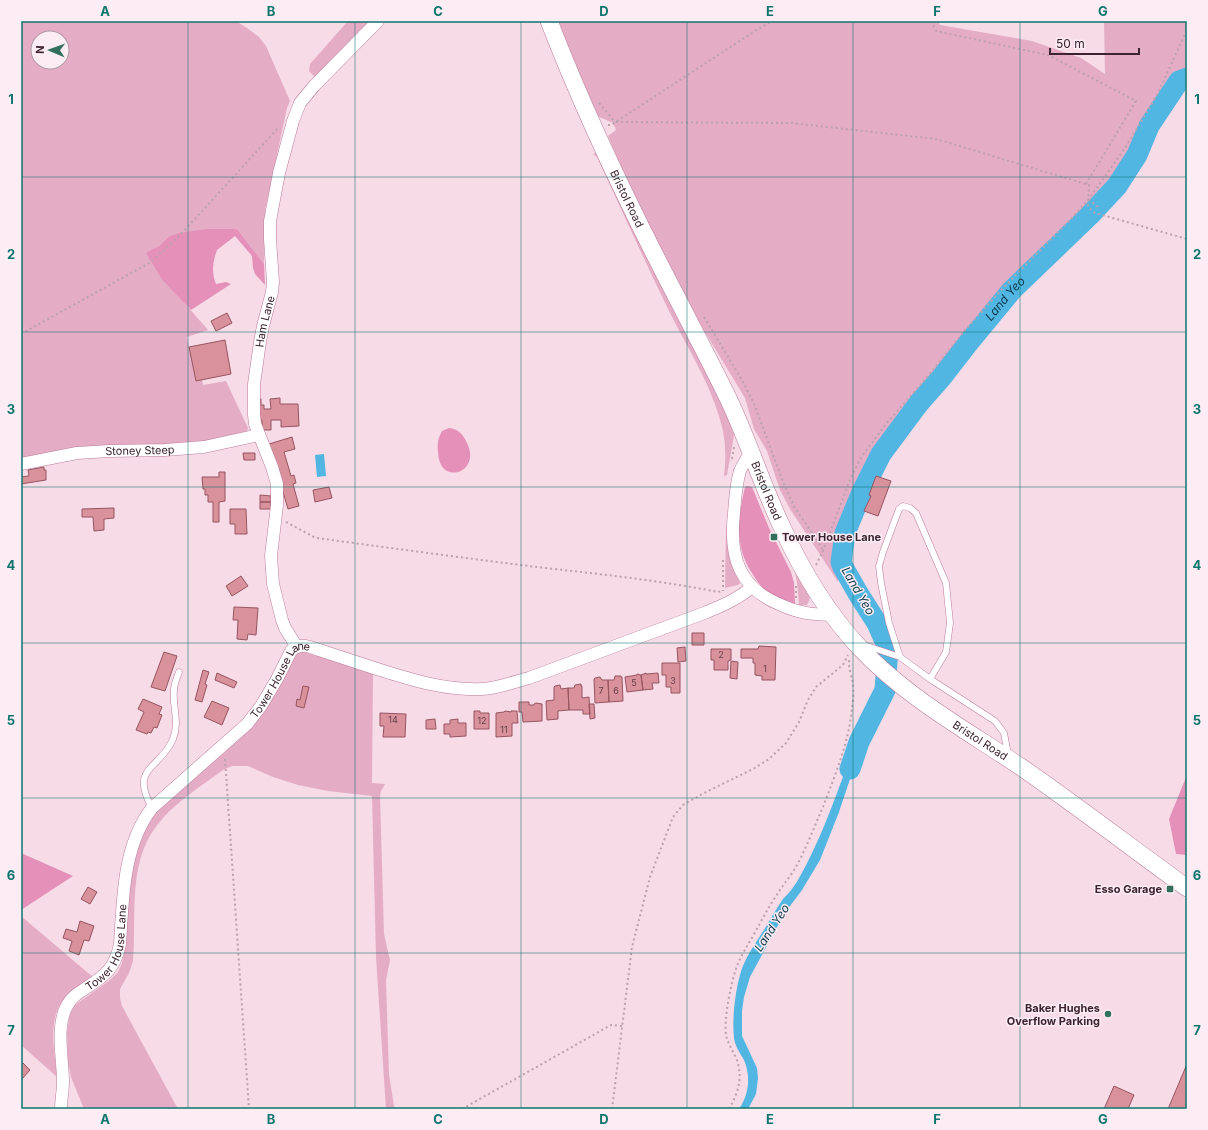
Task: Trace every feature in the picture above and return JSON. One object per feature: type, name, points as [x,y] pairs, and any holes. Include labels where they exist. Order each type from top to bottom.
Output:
[{"type":"main road","name":"Bristol Road","points":[[549,21],[564,61],[612,167],[730,402],[780,524],[796,557],[832,615],[857,645],[913,695],[1090,815],[1187,888]]},
{"type":"street","name":"Ham Lane","points":[[297,647],[285,628],[273,584],[271,556],[277,505],[277,484],[255,424],[254,415],[254,389],[261,336],[273,282],[270,221],[279,173],[293,121],[300,103],[314,86],[378,21]]},
{"type":"street","name":"Stoney Steep","points":[[21,464],[77,453],[165,450],[197,447],[259,435]]},
{"type":"street","points":[[751,452],[743,465],[739,476],[734,507],[732,533],[738,564],[746,580],[764,597],[794,610],[811,614],[832,615]]},
{"type":"street","name":"Tower House Lane","points":[[62,1109],[63,1082],[61,1036],[63,1014],[74,995],[100,979],[114,965],[120,944],[126,878],[130,853],[145,817],[152,808],[247,724],[261,706],[291,651],[304,645],[420,682],[461,689],[488,688],[529,678],[707,612],[743,595],[752,587]]},
{"type":"lane","points":[[900,657],[889,623],[879,566],[899,509],[903,506],[910,508],[916,513],[946,583],[950,623],[946,652],[930,679]]},
{"type":"lane","points":[[857,645],[900,657],[930,679],[996,721],[1004,733],[1008,759]]},
{"type":"lane","points":[[152,808],[146,798],[143,781],[145,774],[165,752],[173,738],[177,725],[174,690],[179,672]]},
{"type":"path","points":[[611,125],[772,21]]},
{"type":"path","points":[[931,21],[936,31],[1048,55],[1136,101],[1086,184]]},
{"type":"path","points":[[821,556],[851,477],[862,456],[886,424],[929,375],[966,329],[1004,287],[1073,217],[1088,198],[1125,148],[1156,97],[1187,30]]},
{"type":"path","points":[[21,334],[151,262],[183,232],[284,121],[293,121]]},
{"type":"path","points":[[614,122],[792,123],[936,139],[1089,185],[1088,207],[1095,213],[1187,239]]},
{"type":"path","points":[[1088,198],[1099,208]]},
{"type":"path","points":[[277,505],[284,510],[285,520],[287,522],[317,538],[631,577],[718,592]]},
{"type":"path","points":[[612,1109],[634,940],[650,877],[673,818],[683,805],[769,759],[786,743],[799,722],[808,700],[816,687],[843,665],[857,645]]},
{"type":"path","points":[[729,1109],[736,1097],[739,1086],[739,1072],[736,1060],[726,1034],[726,1018],[729,996],[735,972],[742,955],[779,891],[794,869],[803,851],[839,763],[849,728],[852,710],[853,685],[849,661],[857,645]]},
{"type":"path","points":[[220,748],[225,752],[249,1109]]},
{"type":"path","points":[[462,1109],[611,1025],[622,1026]]},
{"type":"shaded area","points":[[21,21],[236,21],[259,37],[266,46],[290,101],[287,108],[265,210],[264,264],[237,229],[168,237],[159,246],[163,281],[208,330],[187,337],[196,380],[202,379],[203,385],[226,381],[248,428],[247,431],[206,442],[21,459]]},
{"type":"shaded area","points":[[348,21],[369,21],[315,77],[309,71],[310,64]]},
{"type":"shaded area","points":[[558,21],[938,21],[940,25],[1032,41],[1081,58],[1105,74],[1104,21],[1187,21],[1187,75],[1183,76],[1175,84],[1151,117],[1141,133],[1136,151],[1125,169],[1106,193],[1070,230],[1014,283],[963,344],[954,357],[945,378],[889,441],[883,450],[863,493],[848,531],[840,557],[838,582],[790,509],[780,490],[767,451],[754,429],[745,398],[688,304],[637,204],[608,136],[616,130],[613,123],[597,116],[571,56]]},
{"type":"shaded area","points":[[596,153],[689,336],[728,418],[734,435],[727,475],[724,476],[725,452],[723,433],[718,412],[706,382],[669,311],[597,157],[593,154]]},
{"type":"shaded area","points":[[207,229],[237,229],[264,264],[265,285],[255,274],[252,256],[235,236],[217,250],[213,267],[213,275],[216,284],[226,282],[231,284],[191,310],[163,281],[146,253],[159,246],[168,237],[179,233]]},
{"type":"shaded area","points":[[449,428],[458,431],[464,437],[470,453],[469,462],[465,468],[458,472],[445,470],[440,463],[438,449],[439,439],[442,431]]},
{"type":"shaded area","points":[[745,487],[752,487],[769,528],[791,572],[794,583],[795,604],[767,592],[757,581],[746,563],[740,542],[739,520]]},
{"type":"shaded area","points":[[726,524],[727,544],[740,583],[738,585],[725,588]]},
{"type":"shaded area","points":[[795,572],[810,596],[807,605],[799,605]]},
{"type":"shaded area","points":[[297,650],[373,673],[372,783],[385,784],[380,796],[384,934],[390,960],[386,980],[389,1075],[395,1109],[386,1109],[376,957],[372,796],[328,791],[298,785],[273,777],[248,766],[232,766],[223,770],[192,792],[169,811],[151,834],[143,850],[138,868],[134,905],[133,961],[129,973],[120,989],[120,998],[122,1006],[178,1109],[84,1109],[71,1077],[68,1062],[67,1033],[70,1014],[75,1005],[110,980],[118,972],[122,963],[130,871],[147,819],[225,752]]},
{"type":"shaded area","points":[[1187,775],[1187,855],[1176,854],[1169,819]]},
{"type":"shaded area","points":[[21,853],[73,876],[21,910]]},
{"type":"shaded area","points":[[21,916],[94,978],[66,997],[58,1009],[55,1018],[53,1037],[57,1077],[21,1045]]},
{"type":"water","points":[[324,454],[326,476],[317,477],[315,455]]},
{"type":"water","points":[[856,740],[864,745],[856,761],[839,812],[820,860],[802,890],[784,914],[750,977],[744,997],[742,1011],[742,1036],[757,1068],[758,1078],[756,1094],[748,1109],[739,1109],[745,1098],[748,1085],[748,1072],[744,1060],[735,1044],[733,1031],[735,998],[742,969],[747,957],[780,903],[796,883],[807,863],[830,812]]},
{"type":"building","points":[[227,313],[232,323],[216,331],[211,321]]},
{"type":"building","points":[[225,340],[231,374],[196,381],[189,347]]},
{"type":"building","points":[[280,398],[280,404],[298,404],[299,426],[281,427],[281,420],[271,420],[271,430],[262,430],[262,420],[258,421],[258,399],[261,399],[261,405],[264,405],[264,409],[271,409],[270,399]]},
{"type":"building","points":[[292,437],[295,449],[284,452],[291,476],[294,475],[296,483],[293,484],[299,506],[288,509],[269,444]]},
{"type":"building","points":[[243,453],[255,453],[255,460],[244,460]]},
{"type":"building","points":[[44,467],[44,470],[46,470],[46,480],[21,484],[21,477],[29,476],[28,470]]},
{"type":"building","points":[[219,472],[225,472],[225,501],[219,502],[219,522],[213,522],[213,502],[208,502],[208,495],[205,495],[205,489],[203,489],[202,477],[219,477]]},
{"type":"building","points":[[876,476],[891,481],[878,516],[864,511],[871,496],[869,495]]},
{"type":"building","points":[[329,487],[332,498],[315,502],[313,490]]},
{"type":"building","points":[[260,495],[271,496],[271,502],[260,502]]},
{"type":"building","points":[[260,502],[271,502],[271,509],[260,509]]},
{"type":"building","points":[[114,508],[114,518],[104,519],[104,530],[94,531],[93,517],[82,517],[82,509]]},
{"type":"building","points":[[230,509],[246,509],[247,534],[235,534],[235,524],[230,524]]},
{"type":"building","points":[[241,576],[248,586],[232,596],[226,586]]},
{"type":"building","points":[[234,607],[258,608],[256,635],[248,634],[247,640],[237,639],[238,620],[233,620]]},
{"type":"building","points":[[692,633],[704,633],[704,645],[692,645]]},
{"type":"building","points":[[759,646],[776,647],[775,680],[762,680],[762,676],[755,675],[755,663],[753,663],[753,658],[741,658],[741,649],[758,649]]},
{"type":"building","points":[[685,647],[686,661],[678,662],[677,648]]},
{"type":"building","points":[[711,649],[731,649],[731,660],[728,661],[728,670],[714,670],[714,660],[711,660]]},
{"type":"building","points":[[164,652],[177,656],[165,691],[151,687]]},
{"type":"building","points":[[731,661],[738,662],[737,679],[730,678]]},
{"type":"building","points":[[662,663],[680,663],[680,693],[671,693],[671,687],[666,687],[666,675],[662,675]]},
{"type":"building","points":[[203,670],[209,672],[202,702],[195,700]]},
{"type":"building","points":[[217,673],[237,682],[234,688],[215,680]]},
{"type":"building","points":[[646,673],[658,673],[659,683],[652,683],[653,689],[643,690],[641,675]]},
{"type":"building","points":[[637,674],[641,675],[643,690],[627,692],[625,677]]},
{"type":"building","points":[[615,676],[622,677],[623,701],[609,702],[608,680],[614,680]]},
{"type":"building","points":[[600,677],[602,680],[608,680],[609,702],[595,703],[594,679]]},
{"type":"building","points":[[581,684],[582,698],[589,697],[590,714],[583,714],[583,710],[569,710],[568,688],[574,688],[575,685]]},
{"type":"building","points":[[560,685],[561,689],[568,688],[569,710],[558,711],[558,719],[547,720],[546,701],[554,700],[554,687]]},
{"type":"building","points":[[303,686],[309,687],[304,708],[296,706],[297,699],[300,700]]},
{"type":"building","points":[[143,699],[162,707],[159,714],[162,715],[157,728],[154,727],[151,733],[148,732],[147,734],[136,730],[144,712],[138,709]]},
{"type":"building","points":[[212,701],[229,708],[222,725],[204,717]]},
{"type":"building","points":[[519,702],[529,702],[529,705],[534,705],[536,703],[542,704],[542,721],[523,722],[522,712],[519,712]]},
{"type":"building","points":[[589,704],[594,704],[595,718],[590,719]]},
{"type":"building","points":[[474,711],[489,713],[489,729],[474,729]]},
{"type":"building","points":[[517,711],[518,723],[512,723],[512,736],[496,737],[496,713]]},
{"type":"building","points":[[380,713],[406,714],[405,737],[383,737],[384,726],[380,726]]},
{"type":"building","points":[[435,719],[436,729],[426,729],[426,720]]},
{"type":"building","points":[[458,719],[458,723],[466,723],[466,736],[450,737],[450,734],[444,734],[444,724],[450,724],[450,720]]},
{"type":"building","points":[[88,887],[97,892],[90,904],[81,899]]},
{"type":"building","points":[[80,921],[94,926],[89,941],[84,940],[79,955],[69,951],[72,941],[63,938],[66,929],[77,932]]},
{"type":"building","points":[[23,1063],[30,1070],[22,1079],[21,1065]]},
{"type":"building","points":[[1187,1064],[1187,1109],[1168,1109]]},
{"type":"building","points":[[1114,1086],[1134,1095],[1128,1109],[1104,1109]]},
{"type":"waterway","name":"Land Yeo","points":[[850,769],[859,742],[885,690],[888,648],[877,623],[859,595],[841,562],[845,533],[862,492],[881,454],[919,403],[1012,290],[1090,215],[1117,186],[1137,155],[1149,126],[1179,81],[1187,78]]},
{"type":"place","name":"Tower House Lane","points":[[774,537]]},
{"type":"place","name":"Esso Garage","points":[[1170,889]]},
{"type":"place","name":"Baker Hughes Overflow Parking","points":[[1108,1014]]}]
